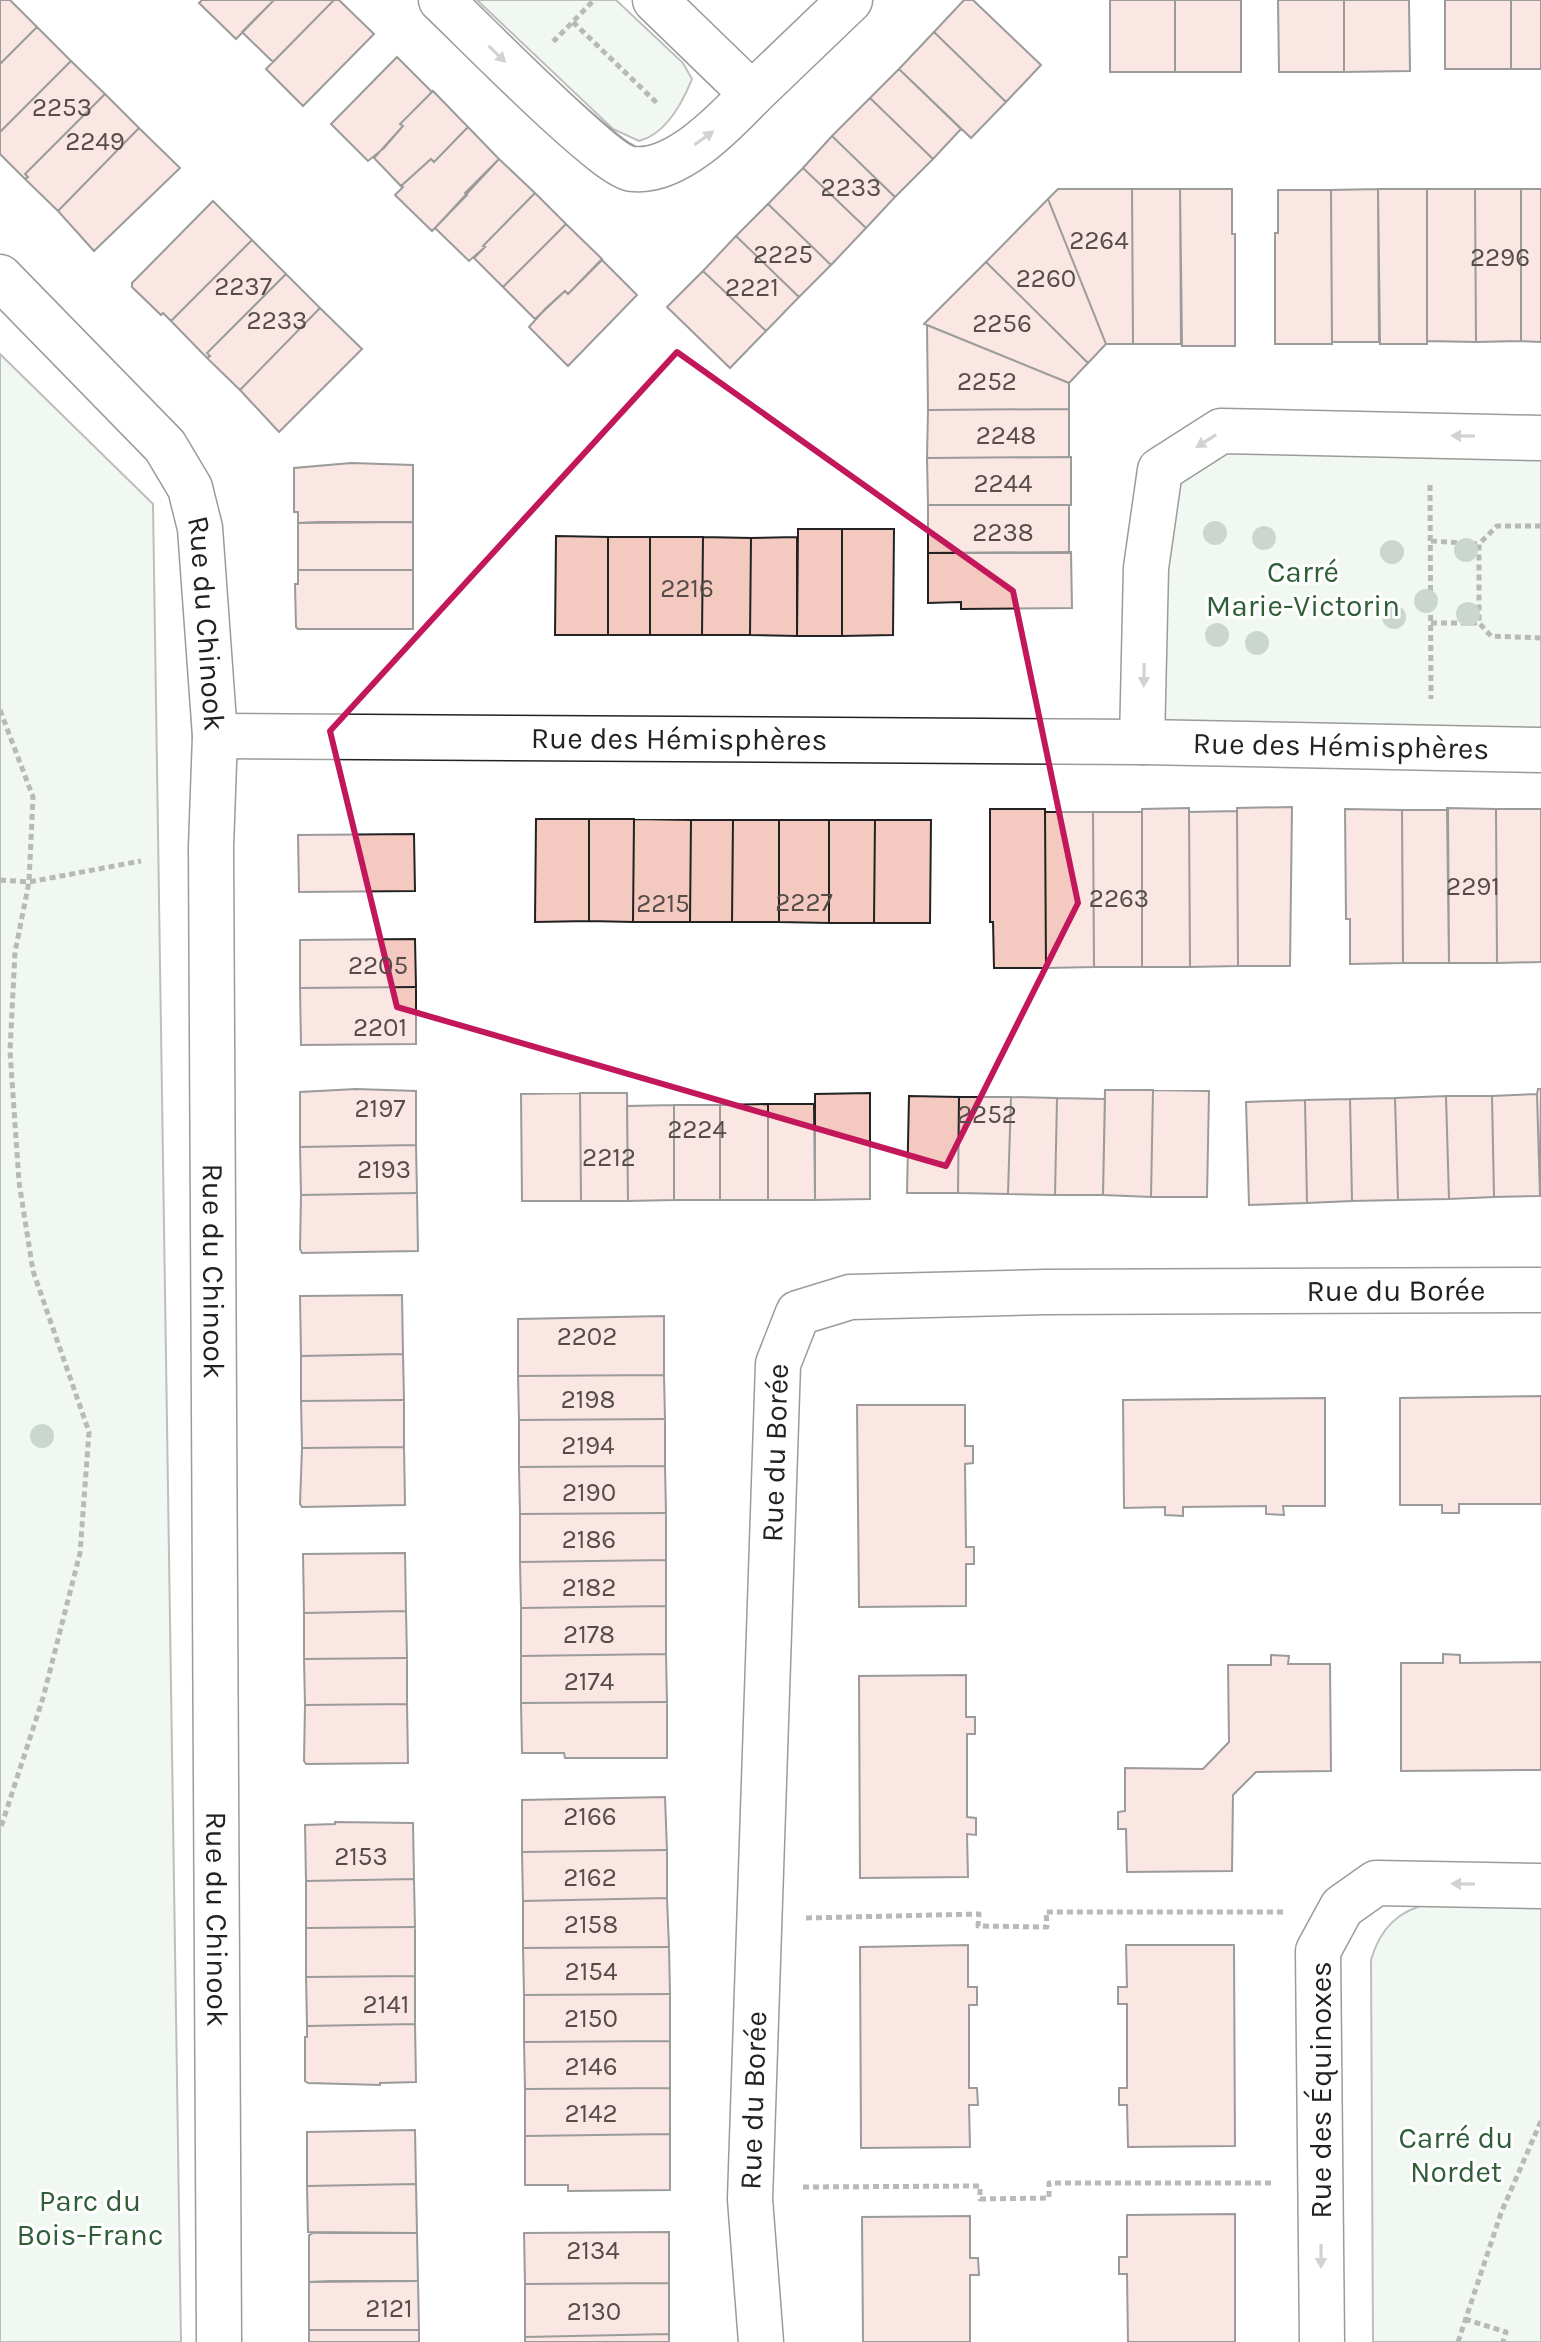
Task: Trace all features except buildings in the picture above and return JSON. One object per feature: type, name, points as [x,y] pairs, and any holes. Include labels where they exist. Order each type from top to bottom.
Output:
[{"type":"street","points":[[441,0],[599,151],[630,170],[667,165],[720,127],[850,0]]},
{"type":"street","points":[[655,0],[752,94]]},
{"type":"street","name":"Rue du Chinook","points":[[0,277],[165,446],[190,488],[200,528],[215,736],[211,863],[219,2342]]},
{"type":"street","points":[[1142,742],[1146,568],[1160,470],[1221,431],[1541,438]]},
{"type":"street","name":"Rue des Hémisphères","points":[[215,736],[1142,742],[1541,750]]},
{"type":"street","name":"Rue du Borée","points":[[761,2342],[750,2199],[777,1379],[778,1364],[798,1313],[850,1297],[1045,1292],[1541,1290]]},
{"type":"street","name":"Rue des Équinoxes","points":[[1322,2342],[1318,1951],[1342,1907],[1376,1883],[1541,1886]]},
{"type":"path","points":[[545,30],[555,40],[594,0]]},
{"type":"path","points":[[573,22],[659,105]]},
{"type":"path","points":[[1430,473],[1431,703]]},
{"type":"path","points":[[1541,526],[1497,526],[1479,544],[1479,623],[1491,636],[1541,638]]},
{"type":"path","points":[[1431,541],[1479,544]]},
{"type":"path","points":[[1431,623],[1479,623]]},
{"type":"path","points":[[0,710],[33,797],[29,882],[15,952],[10,1051],[19,1182],[33,1271],[89,1432],[80,1553],[43,1698],[0,1830]]},
{"type":"path","points":[[0,880],[29,882],[141,861]]},
{"type":"path","points":[[801,1918],[979,1914],[978,1926],[1047,1927],[1046,1912],[1297,1912]]},
{"type":"path","points":[[1458,2342],[1501,2213],[1541,2121]]},
{"type":"path","points":[[803,2187],[980,2186],[980,2199],[994,2199],[1049,2198],[1049,2183],[1281,2183]]},
{"type":"path","points":[[1465,2319],[1506,2332],[1503,2342]]},
{"type":"highlighted area","points":[[677,352],[1013,591],[1078,903],[946,1166],[397,1007],[330,731]]},
{"type":"green space","points":[[477,0],[616,0],[683,63],[692,79],[678,108],[665,125],[639,141],[613,129]]},
{"type":"green space","name":"Parc du Bois-Franc","points":[[0,354],[153,504],[181,2342],[0,2342]]},
{"type":"green space","name":"Carré Marie-Victorin","points":[[1221,431],[1541,438],[1541,750],[1142,742],[1160,470]]},
{"type":"green space","name":"Carré du Nordet","points":[[1431,1903],[1541,1903],[1541,2342],[1373,2342],[1371,1960],[1392,1922],[1409,1910]]}]
